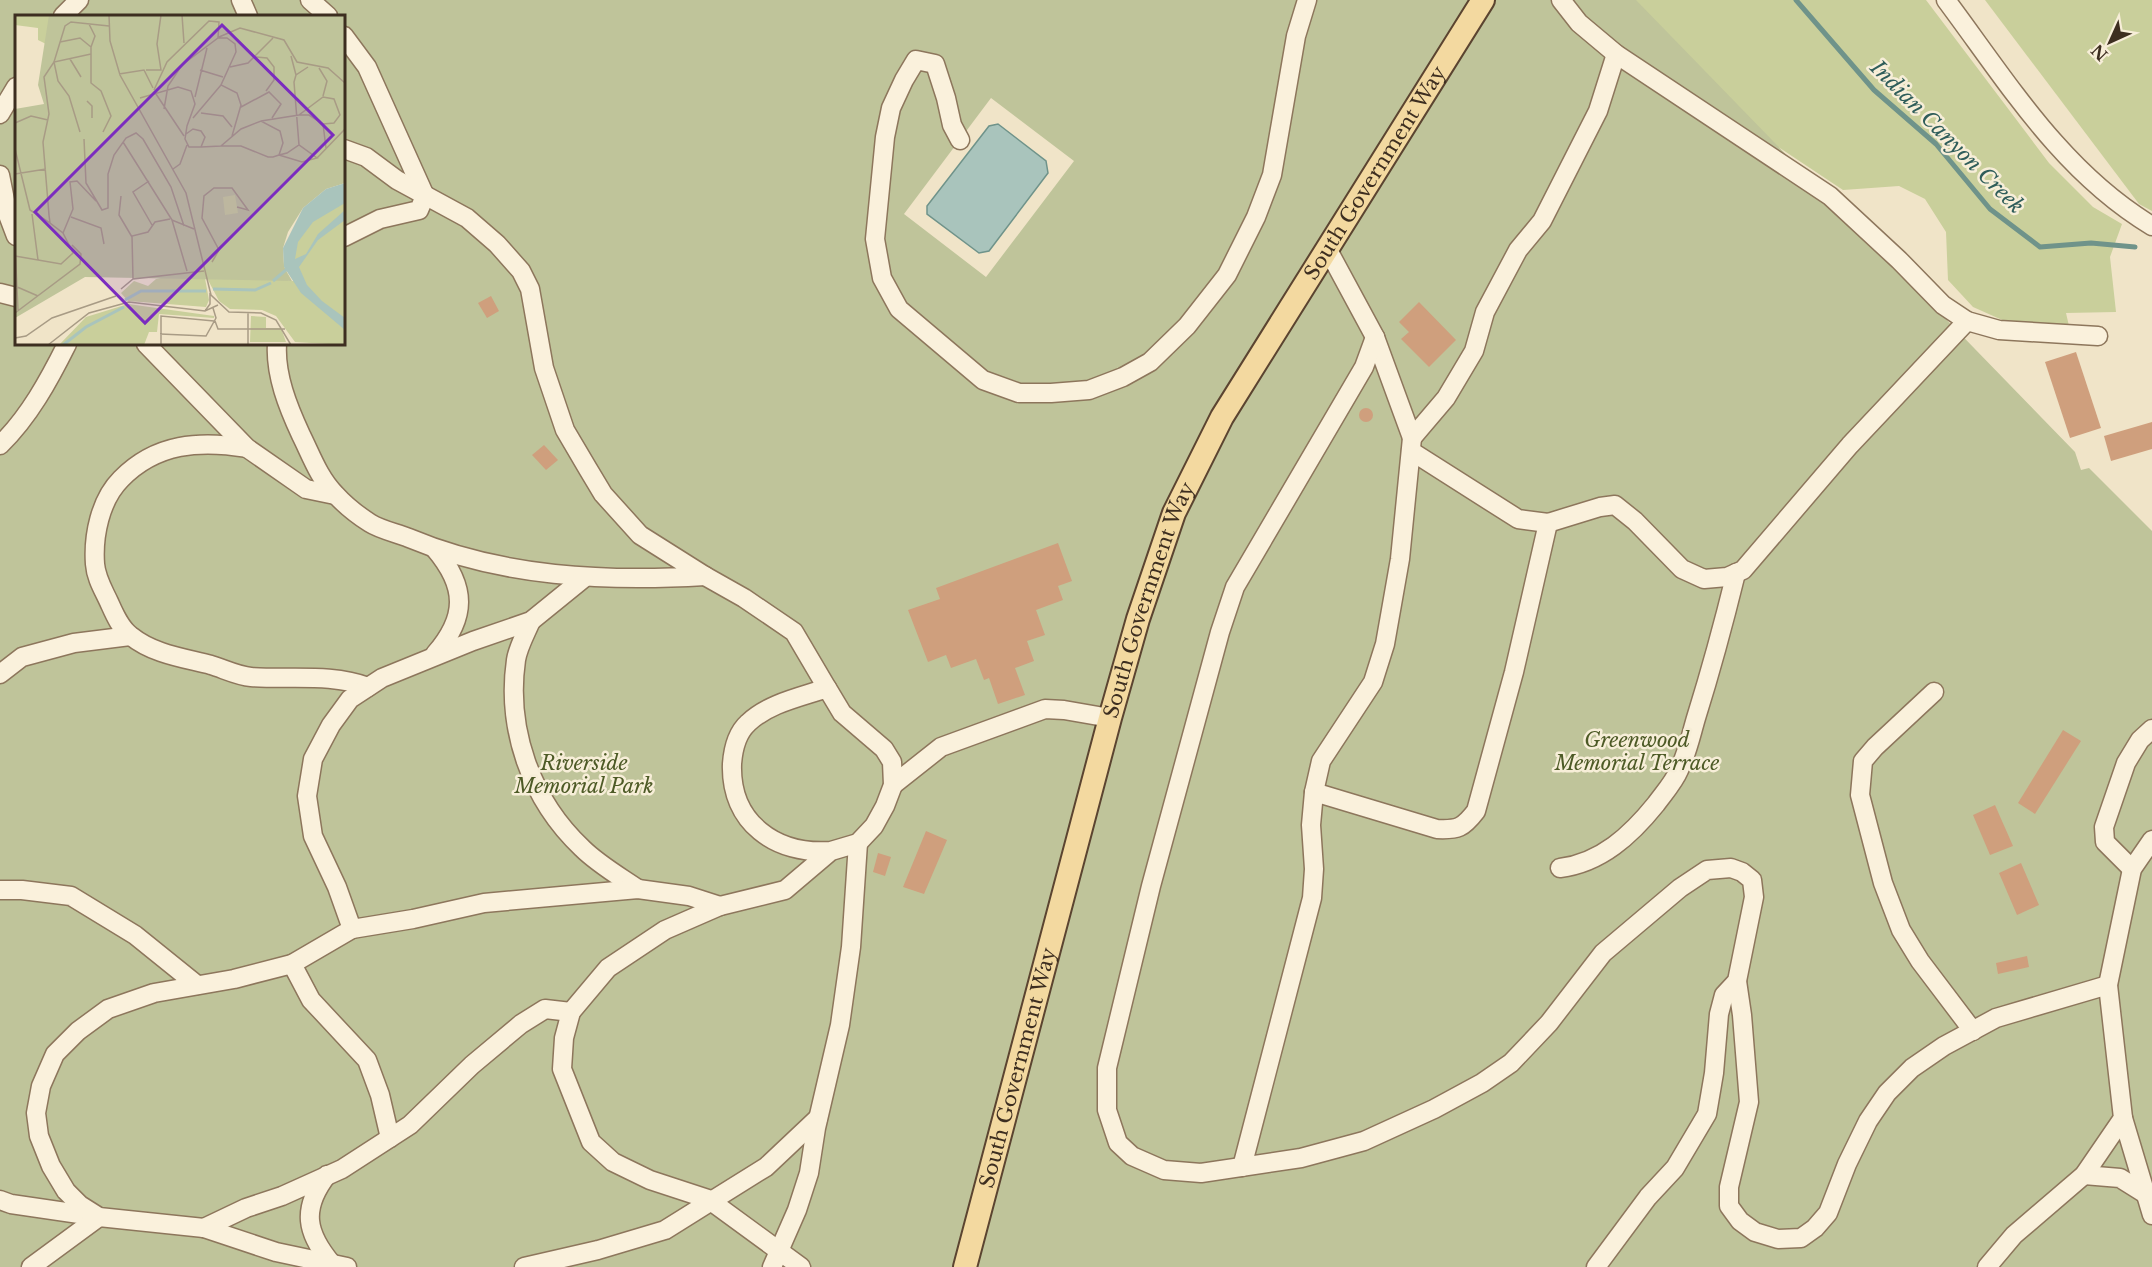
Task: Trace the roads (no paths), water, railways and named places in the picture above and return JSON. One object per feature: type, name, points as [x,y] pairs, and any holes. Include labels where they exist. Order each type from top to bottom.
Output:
[{"type":"main road","name":"South Government Way","points":[[965,1267],[1110,718],[1138,619],[1174,513],[1222,417],[1483,0]]},
{"type":"street","points":[[64,15],[79,0]]},
{"type":"street","points":[[241,0],[248,15]]},
{"type":"street","points":[[310,0],[327,15]]},
{"type":"street","points":[[960,140],[952,126],[935,64],[916,60],[891,108],[880,177],[875,239],[882,278],[899,309],[983,380],[1019,393],[1089,390],[1106,384],[1150,362],[1187,326],[1227,275],[1256,217],[1272,175],[1296,36],[1307,0]]},
{"type":"street","points":[[1561,0],[1579,23],[1616,54],[1830,196],[1899,260],[1942,305],[1967,321],[1999,330],[2098,336]]},
{"type":"street","points":[[1947,0],[2050,141],[2092,182],[2129,212],[2152,226]]},
{"type":"street","points":[[345,37],[367,67],[425,196],[419,210],[380,219],[345,236]]},
{"type":"street","points":[[1411,445],[1446,398],[1474,351],[1485,312],[1518,250],[1542,221],[1598,111],[1616,54]]},
{"type":"street","points":[[0,114],[15,89]]},
{"type":"street","points":[[345,149],[366,157],[397,180],[467,218],[497,244],[521,271],[530,289],[544,368],[565,430],[603,494],[640,535],[705,576],[744,597],[794,632],[842,713],[884,749],[892,762],[893,785],[874,826],[858,843],[831,851],[813,852],[790,848],[769,838],[750,822],[737,801],[732,777],[733,748],[746,724],[761,712],[827,688]]},
{"type":"street","points":[[0,175],[8,215],[15,233]]},
{"type":"street","points":[[1242,1167],[1312,898],[1314,869],[1311,825],[1314,792],[1321,761],[1373,682],[1385,644],[1400,559],[1411,445],[1375,337],[1328,250]]},
{"type":"street","points":[[0,293],[15,297]]},
{"type":"street","points":[[1411,445],[1518,519],[1548,523],[1600,507],[1615,505],[1635,521],[1682,569],[1704,579],[1727,577],[1743,570],[1851,445],[1967,321]]},
{"type":"street","points":[[1375,337],[1364,368],[1235,587],[1220,632],[1150,886],[1107,1068],[1107,1110],[1118,1143],[1132,1156],[1164,1170],[1200,1173],[1301,1158],[1365,1141],[1434,1109],[1482,1083],[1511,1063],[1549,1023],[1603,952],[1680,888],[1707,870],[1731,868],[1742,872],[1752,880],[1754,897],[1737,981],[1749,1102],[1729,1187],[1730,1206],[1740,1221],[1755,1232],[1778,1239],[1801,1238],[1815,1228],[1828,1213],[1847,1164],[1868,1121],[1887,1093],[1912,1068],[1944,1046],[1996,1018],[2108,985]]},
{"type":"street","points":[[0,445],[18,427],[66,345]]},
{"type":"street","points":[[147,345],[247,448],[306,489],[335,495]]},
{"type":"street","points":[[277,345],[276,355],[283,390],[318,471],[335,495],[371,524],[435,549],[546,573],[584,578],[622,579],[705,576]]},
{"type":"street","points":[[247,448],[218,443],[195,444],[164,450],[141,461],[118,481],[102,511],[94,546],[96,574],[117,618],[130,636],[159,652],[249,677],[331,680],[354,682],[368,687]]},
{"type":"street","points":[[1314,792],[1437,829],[1455,830],[1476,812],[1514,672],[1548,523]]},
{"type":"street","points":[[431,658],[448,639],[457,623],[459,604],[456,582],[435,549]]},
{"type":"street","points":[[1560,868],[1575,866],[1599,856],[1621,841],[1667,790],[1679,770],[1715,658],[1736,573]]},
{"type":"street","points":[[352,929],[337,887],[313,836],[307,796],[313,759],[331,725],[351,699],[382,678],[531,621],[584,578]]},
{"type":"street","points":[[531,621],[516,658],[514,698],[518,740],[531,776],[544,804],[582,849],[638,889]]},
{"type":"street","points":[[0,674],[22,657],[74,643],[130,636]]},
{"type":"street","points":[[1934,692],[1863,761],[1860,795],[1883,883],[1901,930],[1920,961],[1973,1031]]},
{"type":"street","points":[[893,785],[941,747],[1045,710],[1064,710],[1110,718]]},
{"type":"street","points":[[2132,869],[2105,842],[2104,826],[2126,763],[2140,740],[2152,729]]},
{"type":"street","points":[[2152,840],[2132,869],[2108,985],[2123,1118],[2152,1215]]},
{"type":"street","points":[[775,1259],[797,1210],[810,1173],[818,1118],[840,1025],[851,947],[858,843]]},
{"type":"street","points":[[801,1267],[775,1259],[708,1198],[650,1180],[613,1162],[591,1142],[562,1069],[564,1038],[571,1012],[608,968],[665,930],[720,906],[785,890],[831,851]]},
{"type":"street","points":[[99,1217],[80,1205],[66,1191],[51,1166],[39,1136],[36,1113],[41,1086],[55,1054],[78,1031],[108,1009],[154,993],[234,979],[292,964],[352,929],[413,919],[484,903],[638,889],[689,896],[720,906]]},
{"type":"street","points":[[0,890],[22,890],[71,896],[135,935],[197,985]]},
{"type":"street","points":[[292,964],[311,1000],[367,1060],[380,1095],[390,1138]]},
{"type":"street","points":[[1596,1267],[1648,1197],[1675,1168],[1707,1114],[1714,1072],[1719,1014],[1724,995],[1737,981]]},
{"type":"street","points":[[204,1228],[342,1168],[410,1125],[472,1065],[521,1024],[545,1009],[571,1012]]},
{"type":"street","points":[[524,1267],[598,1250],[665,1230],[766,1167],[818,1118]]},
{"type":"street","points":[[1987,1267],[2014,1235],[2084,1175],[2123,1118]]},
{"type":"street","points":[[327,1175],[314,1195],[310,1217],[312,1233],[318,1247],[340,1266]]},
{"type":"street","points":[[2084,1175],[2120,1178],[2144,1193]]},
{"type":"street","points":[[0,1200],[11,1204],[99,1217],[204,1228],[276,1252],[340,1266]]},
{"type":"street","points":[[31,1267],[99,1217]]},
{"type":"water","points":[[998,124],[1046,161],[1048,173],[989,251],[979,253],[927,214],[927,206],[989,126]]},
{"type":"waterway","name":"Indian Canyon Creek","points":[[1796,0],[1874,90],[1936,144],[1990,209],[2040,247],[2091,243],[2135,247]]},
{"type":"park label","name":"Greenwood Memorial Terrace","points":[[1637,752]]},
{"type":"park label","name":"Riverside Memorial Park","points":[[584,774]]}]
